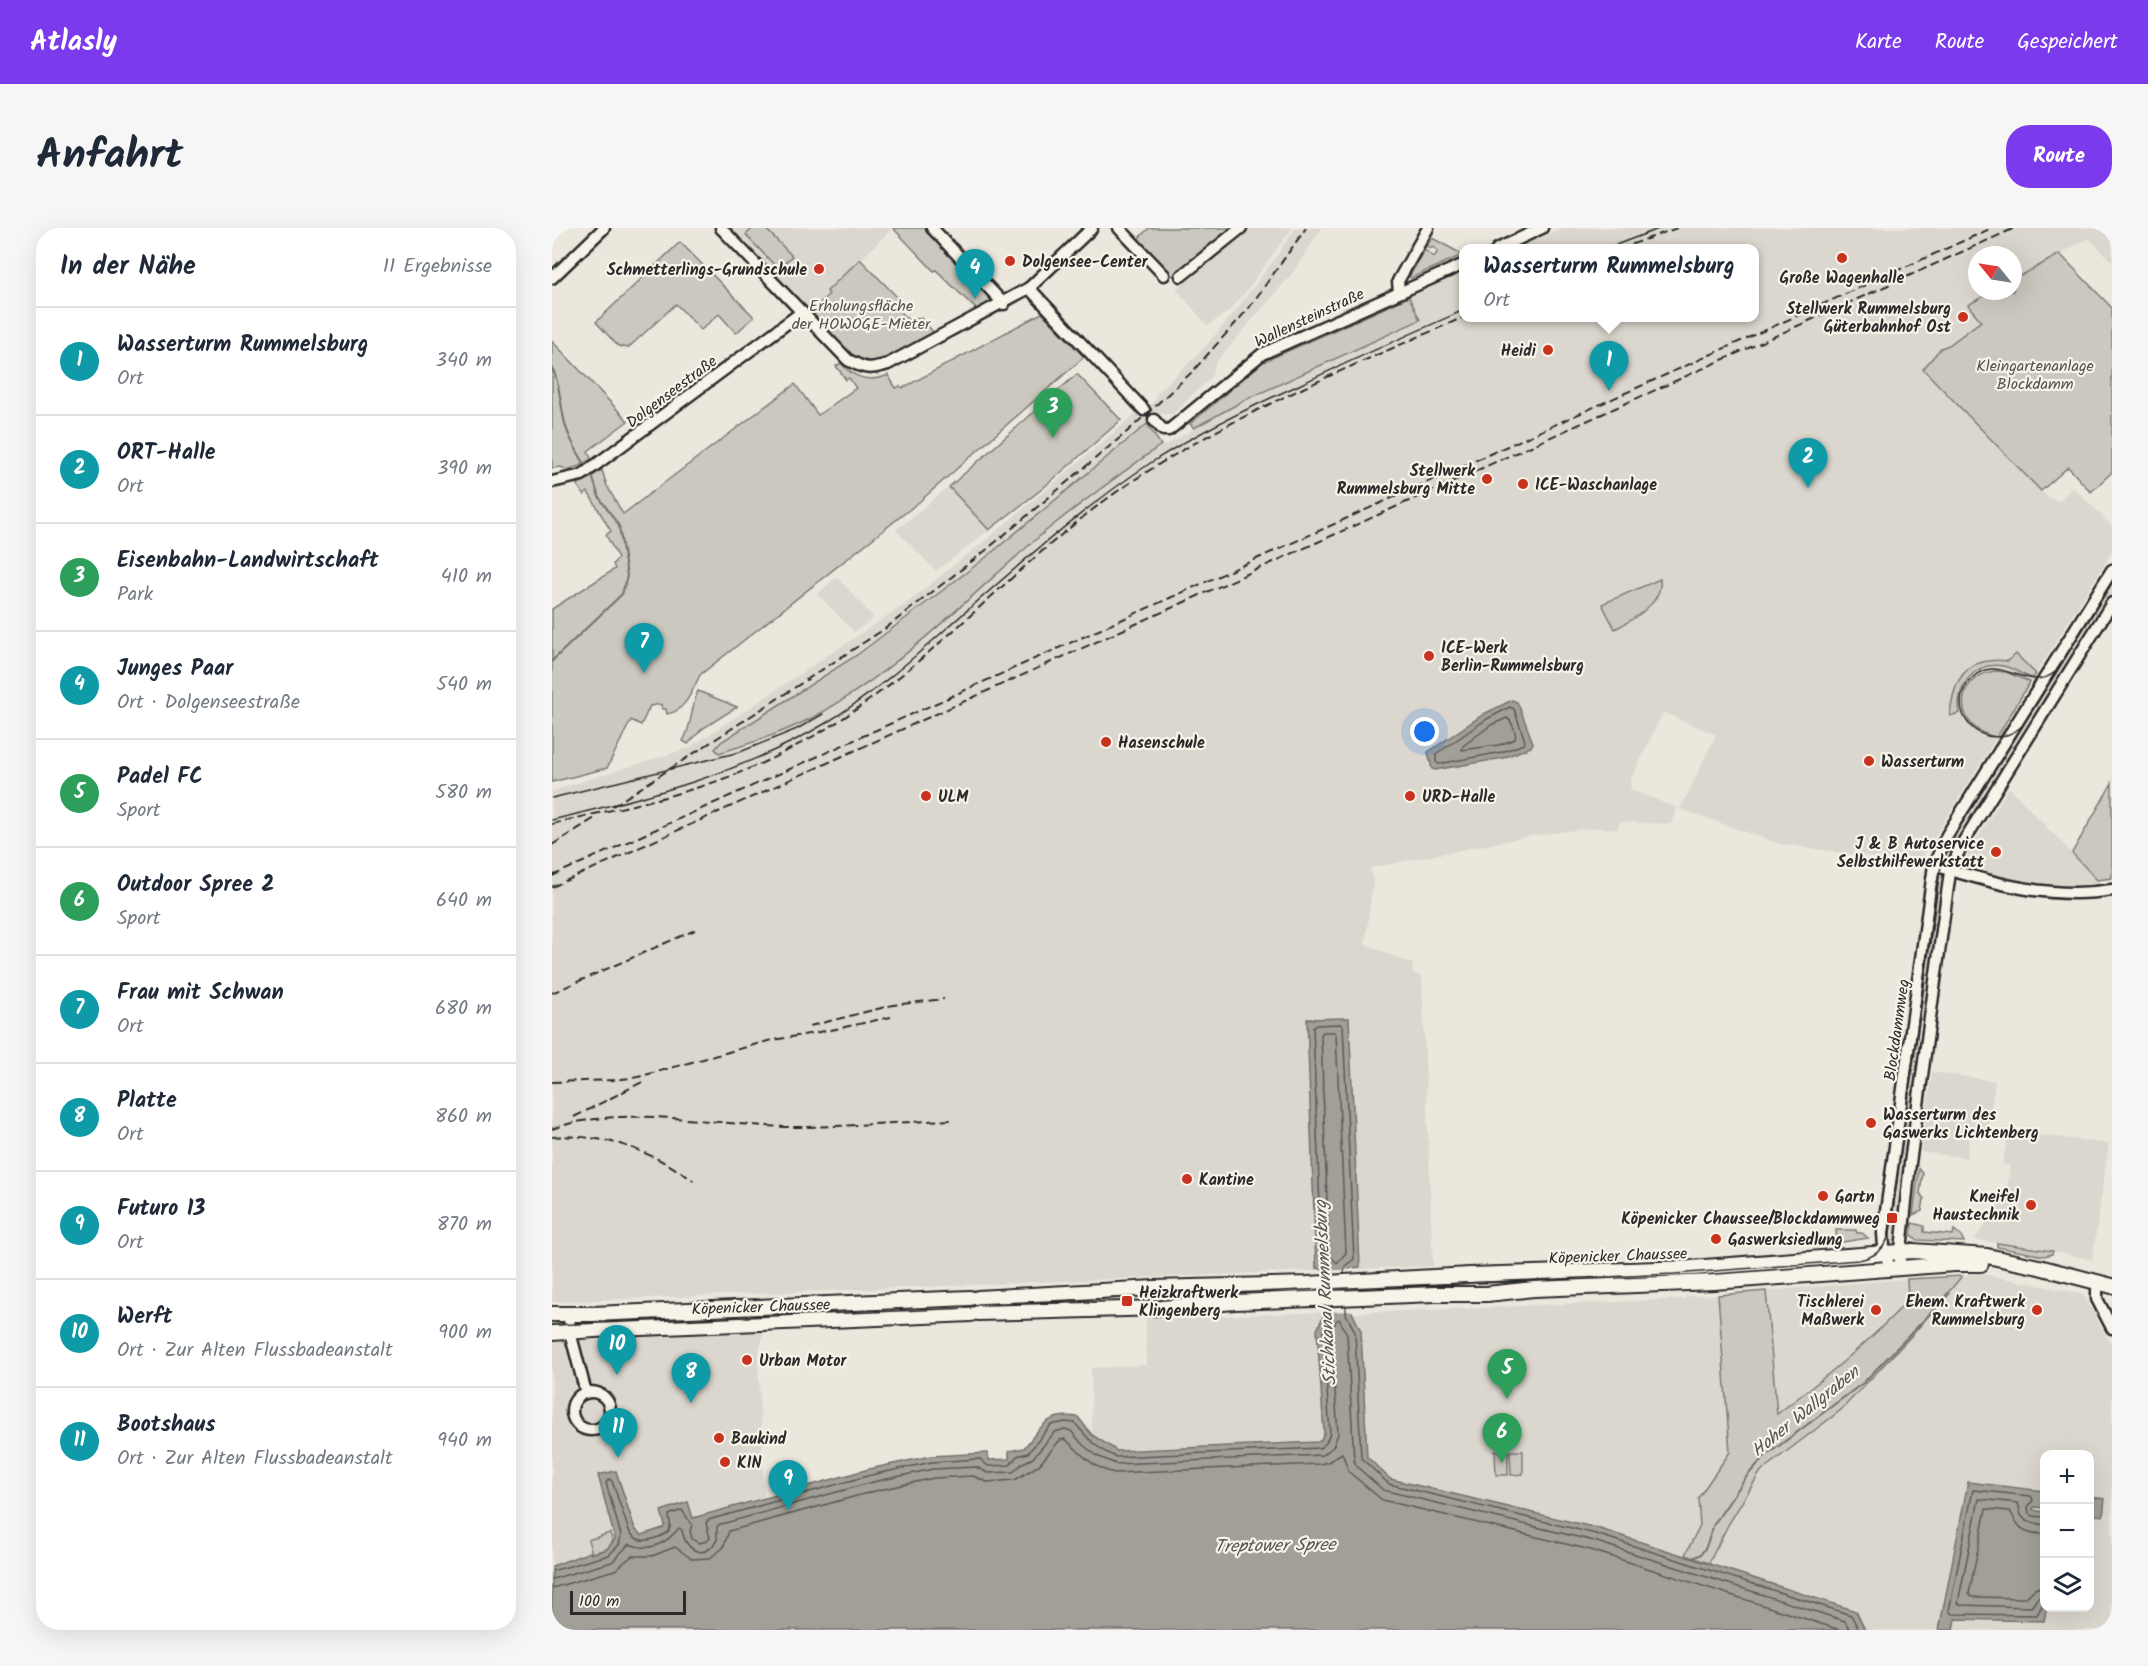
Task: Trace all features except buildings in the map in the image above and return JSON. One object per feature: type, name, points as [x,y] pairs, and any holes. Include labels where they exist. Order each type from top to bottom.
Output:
[{"type":"main road","name":"Köpenicker Chaussee","points":[[552,1314],[974,1298],[1154,1288],[1369,1282],[1471,1275],[1691,1268],[1900,1252],[1974,1259]]},
{"type":"main road","name":"Köpenicker Chaussee","points":[[552,1333],[975,1313],[1148,1308],[1369,1296],[1487,1294],[1534,1289],[1714,1282],[1894,1269],[1974,1259]]},
{"type":"main road","points":[[1974,1259],[2039,1267],[2112,1286]]},
{"type":"main road","points":[[1974,1259],[2112,1293]]},
{"type":"street","points":[[552,278],[604,228]]},
{"type":"street","points":[[721,228],[848,360],[864,369],[888,364],[1004,304],[1029,288],[1092,228]]},
{"type":"street","points":[[932,228],[1004,304]]},
{"type":"street","points":[[1119,228],[1164,275]]},
{"type":"street","points":[[1181,276],[1241,228]]},
{"type":"street","points":[[1400,292],[1398,281],[1428,228]]},
{"type":"street","points":[[1508,244],[1542,228]]},
{"type":"street","name":"Wallensteinstraße","points":[[1154,420],[1163,430],[1169,430],[1254,358],[1459,266]]},
{"type":"street","points":[[1029,288],[1144,410]]},
{"type":"street","name":"Dolgenseestraße","points":[[552,482],[582,475],[802,312]]},
{"type":"street","name":"Blockdammweg","points":[[1894,1269],[1886,1253],[1883,1233],[1934,865],[1947,835],[2112,570]]},
{"type":"street","name":"Blockdammweg","points":[[1894,1269],[1900,1252],[1951,870],[1962,844],[2112,603]]},
{"type":"street","points":[[1934,865],[2011,886],[2064,894],[2112,890]]},
{"type":"street","points":[[2097,1290],[2097,1299],[2112,1328]]},
{"type":"street","points":[[570,1314],[570,1332],[586,1393]]},
{"type":"shaded area","points":[[731,228],[893,228],[828,291],[830,294],[812,311],[812,314]]},
{"type":"shaded area","points":[[1250,228],[1292,228],[1230,310],[1208,326],[1176,289]]},
{"type":"shaded area","points":[[1295,228],[1322,228],[1291,275],[1216,362],[1211,377],[1173,414],[1158,414],[1133,440],[984,559],[857,655],[721,742],[820,713],[874,678],[1048,529],[1100,488],[1161,445],[1164,446],[1243,401],[1419,321],[1409,297],[1459,274],[1459,322],[1759,322],[1759,244],[1525,244],[1562,228],[2112,228],[2112,262],[2089,238],[2022,275],[2022,246],[1968,246],[1968,300],[1977,300],[1968,305],[1981,321],[1949,346],[1942,346],[1923,368],[2046,496],[2059,501],[2073,487],[2112,526],[2112,552],[2034,677],[2039,678],[2037,683],[2006,672],[1995,671],[1983,673],[1969,686],[1963,702],[1968,720],[1974,728],[1997,737],[2004,735],[2001,740],[1995,740],[1917,865],[1781,844],[1680,809],[1716,735],[1663,712],[1630,782],[1631,790],[1677,808],[1672,824],[1619,822],[1618,829],[1593,828],[1530,836],[1370,868],[1373,882],[1365,944],[1413,964],[1412,972],[1422,977],[1433,1266],[552,1302],[552,791],[689,748],[904,605],[997,531],[1137,413],[1145,410],[1155,401],[1156,394],[1200,352],[1231,317]],"holes":[[[1986,660],[2008,661],[2024,676],[2005,666],[1981,669],[1964,683],[1958,706],[1957,682]]]},
{"type":"shaded area","points":[[949,487],[989,530],[936,571],[896,530]]},
{"type":"shaded area","points":[[837,577],[874,618],[854,632],[817,594]]},
{"type":"shaded area","points":[[2112,581],[2112,593],[1949,858],[1943,855],[2016,730],[2021,726]]},
{"type":"shaded area","points":[[2009,787],[2103,887],[2061,890],[1994,878],[1967,855]]},
{"type":"shaded area","points":[[1937,876],[1943,877],[1924,1021],[1917,1021]]},
{"type":"shaded area","points":[[1915,1036],[1922,1037],[1905,1158],[1899,1155]]},
{"type":"shaded area","points":[[1932,1072],[1995,1081],[1988,1133],[1970,1131],[1967,1158],[1921,1152]]},
{"type":"shaded area","points":[[2009,1131],[2109,1144],[2092,1260],[2041,1248],[1974,1240],[2006,1194],[2010,1166],[2002,1164]]},
{"type":"shaded area","points":[[1897,1170],[1904,1171],[1893,1245],[1887,1244],[1887,1237]]},
{"type":"shaded area","points":[[1879,1260],[1873,1263],[1733,1277],[1733,1269]]},
{"type":"shaded area","points":[[1983,1274],[2083,1294],[2112,1346],[2112,1630],[1865,1630],[1856,1611],[1709,1563],[1728,1525],[1761,1471],[1841,1410],[1914,1333],[1962,1276]]},
{"type":"shaded area","points":[[1907,1279],[1908,1300],[1894,1315],[1830,1373],[1776,1414],[1766,1291]]},
{"type":"shaded area","points":[[1718,1295],[1730,1452],[1698,1498],[1700,1525],[1685,1555],[1597,1528],[1390,1479],[1367,1457],[1361,1331],[1352,1313],[1685,1299],[1686,1296]]},
{"type":"shaded area","points":[[1325,1312],[1318,1350],[1320,1352],[1324,1433],[1318,1442],[1117,1451],[1092,1435],[1091,1368],[1146,1365],[1146,1319]]},
{"type":"shaded area","points":[[766,1322],[758,1357],[764,1497],[693,1518],[689,1506],[661,1514],[665,1525],[663,1528],[641,1535],[635,1529],[616,1472],[598,1475],[615,1539],[607,1549],[591,1554],[590,1552],[552,1566],[552,1333]]},
{"type":"green space","points":[[753,228],[765,228],[792,256],[778,269],[746,235]]},
{"type":"green space","points":[[893,228],[928,228],[997,299],[977,310],[936,270],[934,271]]},
{"type":"green space","points":[[1149,228],[1235,228],[1174,276],[1168,274],[1136,241]]},
{"type":"green space","points":[[1432,238],[1459,252],[1459,256],[1409,277],[1425,250],[1434,257],[1438,251],[1427,247]]},
{"type":"green space","points":[[680,242],[754,317],[736,333],[719,314],[701,330],[676,304],[628,348],[618,346],[596,322]]},
{"type":"green space","name":"Kleingartenanlage Blockdamm","points":[[2060,254],[2112,308],[2112,472],[2091,492],[2068,467],[2041,491],[1923,369],[1941,348],[1949,345],[1981,321],[1968,305],[1977,300],[2022,300],[2022,275]]},
{"type":"green space","name":"Erholungsfläche der HOWOGE-Mieter","points":[[860,259],[900,300],[895,305],[909,321],[921,318],[934,333],[901,352],[874,363],[863,362],[850,354],[812,314],[812,311],[829,294],[827,291]]},
{"type":"green space","points":[[1409,297],[1420,320],[1243,401],[1194,428],[1190,424],[1263,362]]},
{"type":"green space","points":[[1042,313],[1084,357],[919,502],[700,675],[688,699],[679,709],[667,714],[661,704],[650,706],[641,725],[631,720],[607,768],[552,782],[552,609],[615,569],[613,564],[618,558],[606,535],[611,531],[588,492],[584,495],[577,485],[602,470],[607,486],[623,514],[795,384],[818,415],[856,388],[849,378],[846,380],[836,366],[841,363],[862,378],[875,379],[888,375],[896,388],[900,386],[903,388]]},
{"type":"green space","points":[[552,341],[628,421],[588,451],[591,459],[567,470],[561,467],[552,468]]},
{"type":"green space","points":[[1077,374],[1121,420],[1042,489],[989,530],[949,487]]},
{"type":"green space","points":[[1147,424],[1161,445],[1047,530],[938,627],[881,673],[821,713],[796,725],[719,753],[715,749],[721,742],[857,655],[984,559]]},
{"type":"green space","points":[[1660,579],[1660,587],[1652,603],[1630,621],[1615,629],[1602,604]]},
{"type":"green space","points":[[2016,654],[2036,674],[2033,678],[2003,666],[1983,668],[1975,672],[1964,685],[1959,703],[1960,713],[1950,716],[1955,691],[1965,672],[1982,662],[2008,661]]},
{"type":"green space","points":[[1995,671],[2006,672],[2030,682],[1997,737],[1983,733],[1972,725],[1963,704],[1965,692],[1971,683],[1981,675]]},
{"type":"green space","points":[[698,691],[737,707],[702,729],[688,744],[683,741]]},
{"type":"green space","points":[[2112,783],[2112,878],[2097,880],[2072,853]]},
{"type":"green space","points":[[1919,1169],[1923,1173],[1920,1193],[1924,1199],[1922,1211],[1913,1215]]},
{"type":"green space","points":[[1912,1223],[1924,1226],[1924,1232],[1953,1235],[1954,1230],[1964,1242],[1917,1240],[1911,1235]]},
{"type":"green space","points":[[1836,1230],[1856,1230],[1857,1233],[1862,1233],[1868,1238],[1837,1243]]},
{"type":"green space","points":[[1997,1243],[2053,1251],[2052,1254],[2044,1256],[1997,1247]]},
{"type":"green space","points":[[1962,1276],[1914,1333],[1841,1410],[1761,1471],[1728,1525],[1709,1563],[1685,1555],[1700,1525],[1698,1498],[1730,1452],[1718,1295],[1766,1291],[1777,1414],[1845,1360],[1893,1316],[1908,1300],[1907,1279]]},
{"type":"green space","points":[[1495,1451],[1508,1451],[1508,1475],[1496,1475]]},
{"type":"green space","points":[[1510,1451],[1523,1451],[1523,1474],[1511,1475]]},
{"type":"green space","points":[[610,1533],[613,1542],[607,1549],[592,1553],[588,1540]]},
{"type":"water","points":[[1512,700],[1519,706],[1533,743],[1531,747],[1503,758],[1432,769],[1428,752],[1484,714]]},
{"type":"water","points":[[1349,1018],[1360,1267],[1350,1268],[1352,1312],[1361,1331],[1367,1457],[1390,1479],[1597,1528],[1856,1611],[1865,1630],[552,1630],[552,1566],[590,1552],[591,1554],[607,1549],[615,1539],[598,1475],[616,1471],[635,1529],[642,1535],[663,1528],[665,1525],[661,1511],[688,1502],[693,1518],[869,1469],[931,1456],[988,1453],[989,1460],[1009,1459],[1009,1451],[1024,1448],[1041,1427],[1059,1417],[1078,1417],[1092,1435],[1117,1451],[1318,1442],[1321,1440],[1324,1433],[1317,1330],[1325,1312],[1323,1269],[1316,1268],[1307,1019]]},
{"type":"water","points":[[1968,1482],[2040,1491],[2040,1508],[2034,1507],[2033,1510],[2040,1511],[2040,1612],[2046,1612],[2044,1621],[1955,1619],[1953,1630],[1939,1630]]},
{"type":"water","points":[[2094,1498],[2105,1499],[2103,1516],[2094,1515]]},
{"type":"pier","points":[[1363,1269],[1353,1271],[1355,1311],[1321,1312],[1320,1271],[1317,1271]]},
{"type":"waterway","points":[[552,367],[567,431],[584,463]]},
{"type":"waterway","points":[[552,661],[622,594],[627,576],[619,526],[599,497],[592,476]]},
{"type":"waterway","name":"Hoher Wallgraben","points":[[1693,1558],[1701,1554],[1706,1547],[1714,1524],[1747,1476],[1764,1457],[1863,1383],[1949,1294]]},
{"type":"tram line","points":[[1618,244],[1661,228]]},
{"type":"tram line","points":[[552,820],[693,782],[794,741],[858,702],[889,678],[1045,543],[1122,482],[1149,464],[1204,431],[1242,412],[1459,312]]},
{"type":"tram line","points":[[978,1304],[1674,1274],[1859,1260],[1875,1254],[1886,1243],[1890,1232],[1936,886],[1943,860],[1959,828],[2112,583]]},
{"type":"tram line","points":[[2022,726],[2008,735],[1994,737],[1981,733],[1970,726],[1964,715],[1961,703],[1964,690],[1973,677],[1983,671],[1993,669],[2035,679],[2045,678],[2055,672]]},
{"type":"tram line","points":[[552,798],[740,752],[797,729],[823,714]]},
{"type":"tram line","points":[[552,1325],[971,1308]]},
{"type":"railway","points":[[613,806],[886,628],[985,551],[1128,431],[1192,372],[1249,308],[1306,228]]},
{"type":"railway","points":[[1633,244],[1677,228]]},
{"type":"railway","points":[[552,876],[1992,228]]},
{"type":"railway","points":[[552,887],[2015,228]]},
{"type":"railway","points":[[552,824],[699,787],[746,770],[800,744],[869,700],[941,641],[1045,548],[1118,491],[1159,464],[1243,417],[1331,375],[1459,319]]},
{"type":"railway","points":[[552,845],[595,818]]},
{"type":"railway","points":[[552,993],[695,930]]},
{"type":"railway","points":[[810,1026],[893,1005],[944,999]]},
{"type":"railway","points":[[552,1082],[638,1077],[768,1041],[891,1017]]},
{"type":"railway","points":[[574,1117],[646,1080]]},
{"type":"railway","points":[[552,1129],[580,1121],[640,1117],[792,1127],[951,1120]]},
{"type":"railway","points":[[552,1137],[590,1138],[627,1146],[661,1161],[694,1181]]},
{"type":"place","name":"Große Wagenhalle","points":[[1842,258]]},
{"type":"place","name":"Dolgensee-Center","points":[[1010,261]]},
{"type":"place","name":"Schmetterlings-Grundschule","points":[[819,269]]},
{"type":"place","name":"Junges Paar","points":[[975,299]]},
{"type":"place","name":"Stellwerk Rummelsburg Güterbahnhof Ost","points":[[1963,317]]},
{"type":"place","name":"Heidi","points":[[1548,350]]},
{"type":"place","name":"Wasserturm Rummelsburg","points":[[1609,391]]},
{"type":"place","name":"Eisenbahn-Landwirtschaft","points":[[1053,438]]},
{"type":"place","name":"Stellwerk Rummelsburg Mitte","points":[[1487,479]]},
{"type":"place","name":"ICE-Waschanlage","points":[[1523,484]]},
{"type":"place","name":"ORT-Halle","points":[[1808,488]]},
{"type":"place","name":"ICE-Werk Berlin-Rummelsburg","points":[[1429,656]]},
{"type":"place","name":"Frau mit Schwan","points":[[644,673]]},
{"type":"place","name":"Hasenschule","points":[[1106,742]]},
{"type":"place","name":"Wasserturm","points":[[1869,761]]},
{"type":"place","name":"ULM","points":[[926,796]]},
{"type":"place","name":"URD-Halle","points":[[1410,796]]},
{"type":"place","name":"J & B Autoservice Selbsthilfewerkstatt","points":[[1996,852]]},
{"type":"place","name":"Wasserturm des Gaswerks Lichtenberg","points":[[1871,1123]]},
{"type":"place","name":"Kantine","points":[[1187,1179]]},
{"type":"place","name":"Gartn","points":[[1823,1196]]},
{"type":"place","name":"Kneifel Haustechnik","points":[[2031,1205]]},
{"type":"place","name":"Köpenicker Chaussee/Blockdammweg","points":[[1892,1218]]},
{"type":"place","name":"Gaswerksiedlung","points":[[1716,1239]]},
{"type":"place","name":"Heizkraftwerk Klingenberg","points":[[1127,1301]]},
{"type":"place","name":"Tischlerei Maßwerk","points":[[1876,1310]]},
{"type":"place","name":"Ehem. Kraftwerk Rummelsburg","points":[[2037,1310]]},
{"type":"place","name":"Urban Motor","points":[[747,1360]]},
{"type":"place","name":"Werft","points":[[617,1375]]},
{"type":"place","name":"Padel FC","points":[[1507,1399]]},
{"type":"place","name":"Platte","points":[[691,1403]]},
{"type":"place","name":"Baukind","points":[[719,1438]]},
{"type":"place","name":"Bootshaus","points":[[618,1458]]},
{"type":"place","name":"KIN","points":[[725,1462]]},
{"type":"place","name":"Outdoor Spree 2","points":[[1502,1463]]},
{"type":"place","name":"Futuro 13","points":[[788,1510]]},
{"type":"water label","name":"Stichkanal Rummelsburg","points":[[1325,1293]]},
{"type":"water label","name":"Treptower Spree","points":[[1275,1545]]}]
